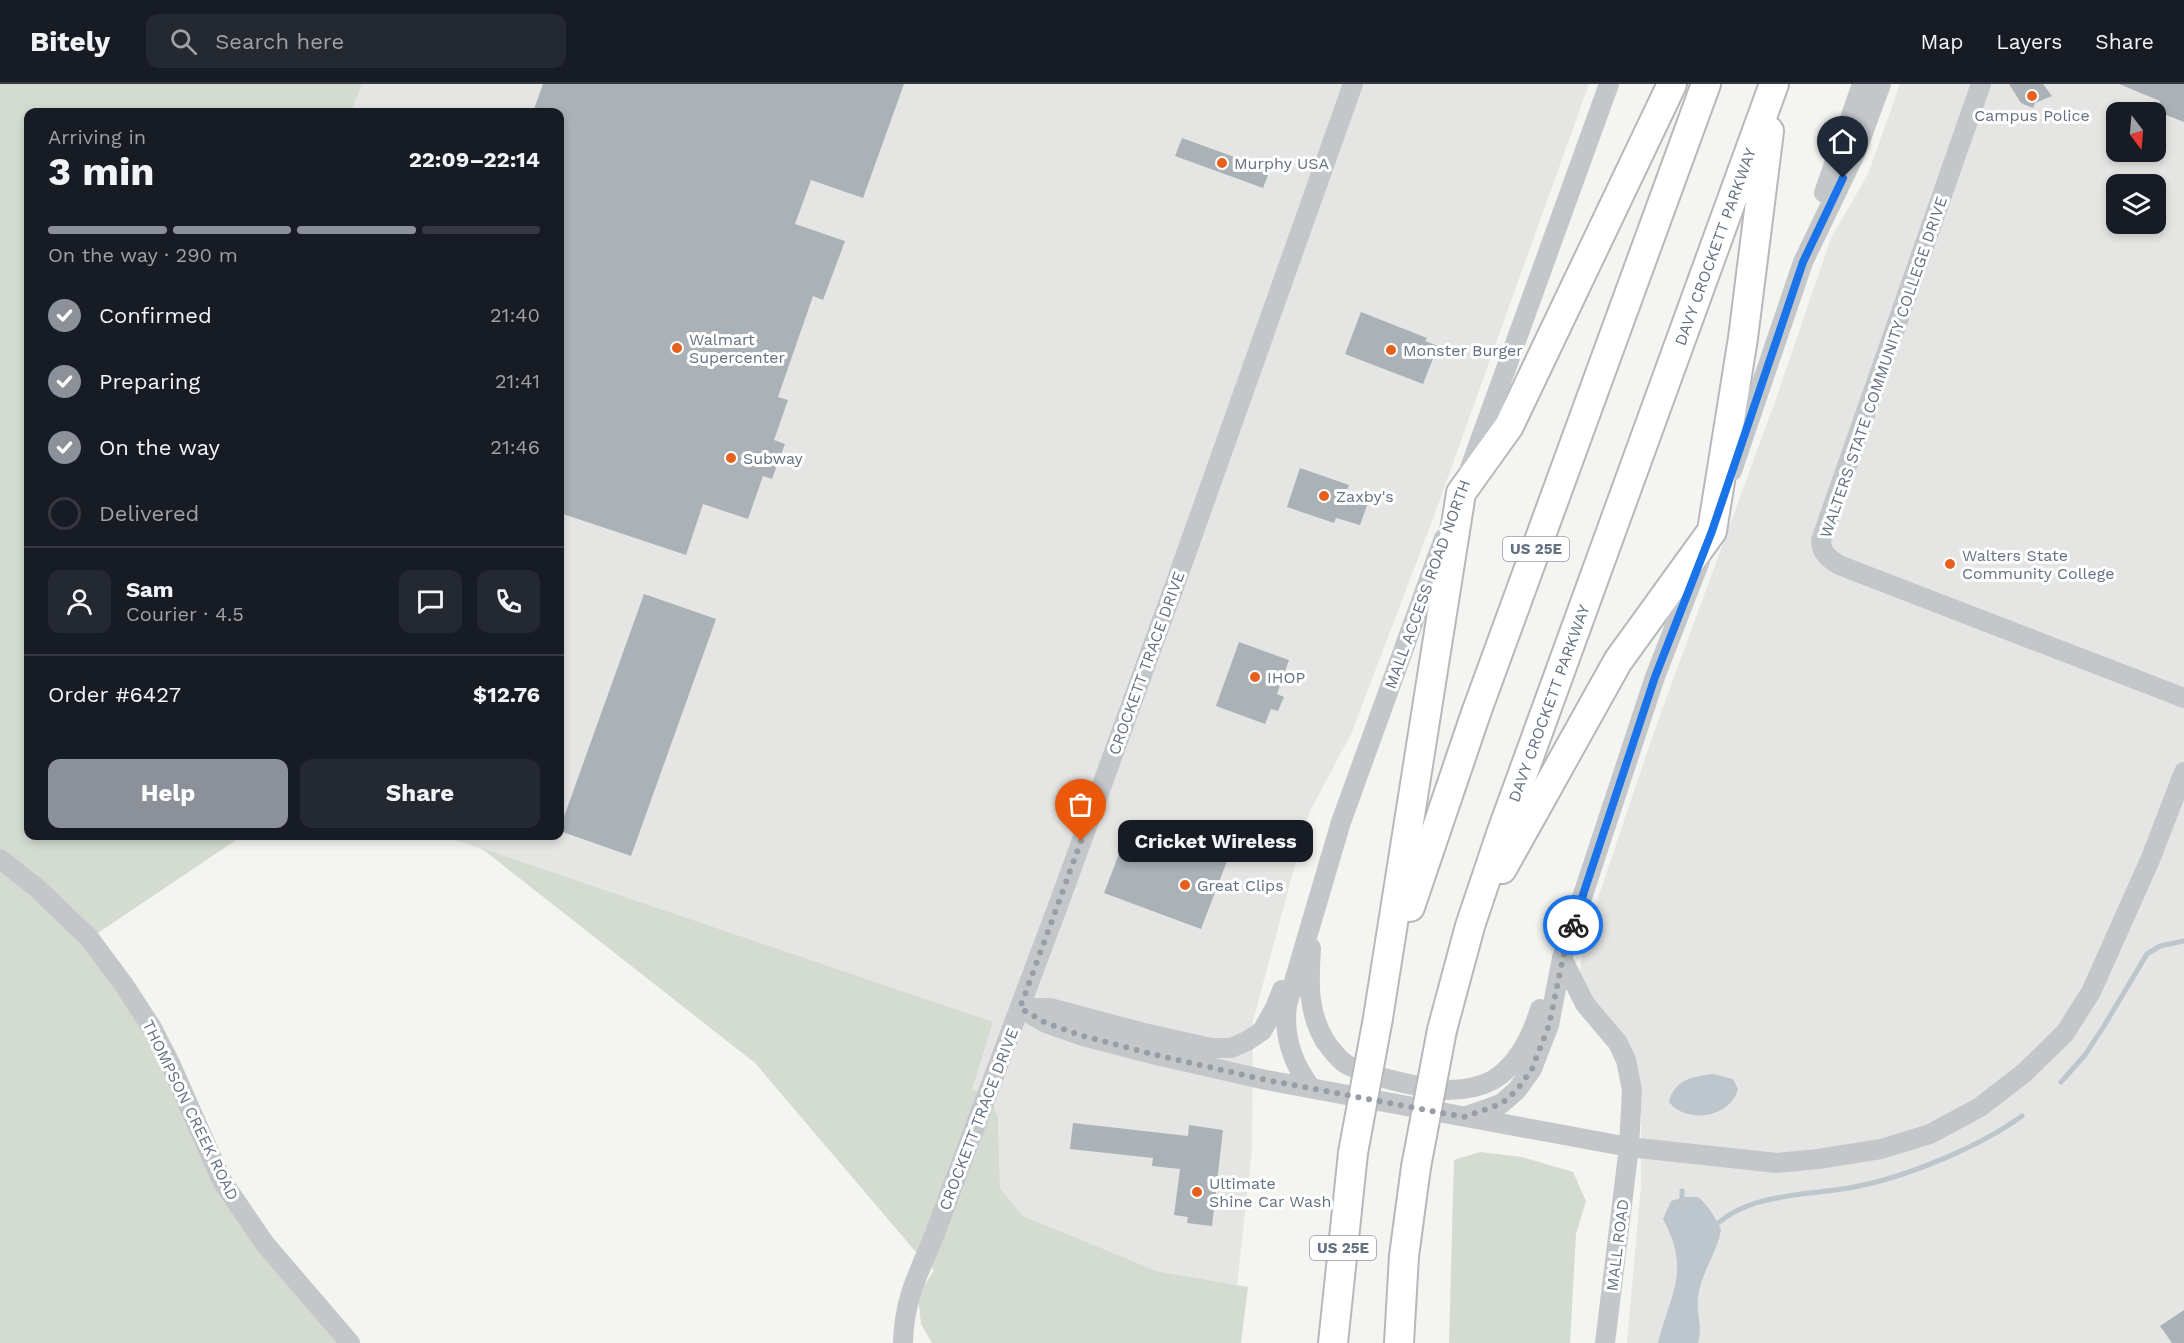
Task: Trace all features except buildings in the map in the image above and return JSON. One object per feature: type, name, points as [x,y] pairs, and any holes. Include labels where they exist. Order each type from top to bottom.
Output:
[{"type":"highway","points":[[1378,1018],[1461,493],[1509,426],[1672,84]]},
{"type":"highway","name":"US 25E","points":[[1333,1343],[1353,1153],[1378,1018],[1421,872],[1476,713],[1706,84]]},
{"type":"highway","points":[[1470,926],[1618,661],[1712,531],[1743,338],[1775,84]]},
{"type":"highway","name":"DAVY CROCKETT PARKWAY","points":[[1399,1343],[1404,1256],[1416,1167],[1442,1030],[1470,926],[1538,729],[1775,84]]},
{"type":"street","name":"CROCKETT TRACE DRIVE","points":[[903,1343],[904,1315],[908,1299],[1020,1008],[1174,586],[1353,84]]},
{"type":"street","name":"MALL ACCESS ROAD NORTH","points":[[1311,1088],[1295,1060],[1287,1035],[1285,1018],[1312,915],[1377,719],[1609,84]]},
{"type":"street","points":[[1464,1117],[1501,1104],[1517,1090],[1532,1069],[1549,1025],[1563,958],[1655,677],[1712,531],[1803,262],[1815,217],[1862,84]]},
{"type":"street","points":[[1803,262],[1856,152],[1881,84]]},
{"type":"street","name":"WALTERS STATE COMMUNITY COLLEGE DRIVE","points":[[1981,84],[1821,540],[1821,547],[1829,559],[1839,565],[2184,698]]},
{"type":"street","points":[[1020,1008],[1046,1023],[1083,1036],[1167,1058],[1311,1088],[1629,1147],[1777,1163],[1881,1149],[1930,1134],[1980,1107],[2024,1074],[2065,1033],[2091,992],[2150,860],[2184,772]]},
{"type":"street","name":"THOMPSON CREEK ROAD","points":[[0,859],[37,888],[89,938],[124,985],[152,1028],[170,1063],[222,1181],[265,1244],[350,1343]]},
{"type":"street","points":[[1020,1008],[1050,1008],[1211,1048],[1231,1048],[1247,1041],[1262,1030],[1269,1020],[1312,915]]},
{"type":"street","points":[[1312,915],[1309,977],[1311,1010],[1317,1026],[1334,1053],[1360,1071],[1447,1090],[1482,1084],[1493,1079],[1504,1071],[1519,1054],[1534,1027],[1545,992],[1563,958]]},
{"type":"street","name":"MALL ROAD","points":[[1563,958],[1585,1004],[1618,1043],[1626,1060],[1632,1090],[1629,1147],[1605,1343]]},
{"type":"shaded area","points":[[0,84],[362,84],[353,108],[24,108],[24,840],[236,840],[89,939],[124,985],[222,1181],[350,1343],[0,1343]]},
{"type":"shaded area","points":[[362,84],[1589,84],[1434,516],[1352,732],[1309,813],[1253,1021],[1252,1149],[1237,1285],[1157,1271],[1023,1216],[1000,1188],[998,1118],[972,1090],[992,1022],[455,840],[564,840],[564,108],[353,108]]},
{"type":"shaded area","name":"Walters State Community College","points":[[1900,84],[2184,84],[2184,1343],[1627,1343],[1641,1185],[1641,1122],[1636,1061],[1627,1038],[1596,1004],[1583,983],[1580,971],[1581,961],[1594,910],[1654,732],[1777,396],[1831,238],[1868,174]]},
{"type":"shaded area","points":[[481,848],[993,1022],[972,1090],[988,1093],[998,1118],[1000,1188],[1023,1216],[1157,1271],[1248,1287],[1241,1343],[932,1343],[921,1324],[918,1296],[934,1270],[915,1251],[755,1063]]},
{"type":"shaded area","points":[[1713,1074],[1733,1079],[1738,1089],[1734,1099],[1727,1106],[1708,1115],[1697,1115],[1686,1114],[1669,1102],[1675,1089],[1685,1080]]},
{"type":"shaded area","points":[[1480,1152],[1522,1157],[1573,1172],[1586,1201],[1576,1234],[1570,1343],[1449,1343],[1454,1160]]},
{"type":"shaded area","points":[[1684,1197],[1698,1197],[1702,1200],[1721,1230],[1698,1297],[1700,1331],[1698,1343],[1658,1343],[1673,1295],[1677,1268],[1676,1253],[1663,1219],[1671,1201]]},
{"type":"waterway","points":[[2061,1082],[2085,1055],[2147,954],[2160,946],[2184,941]]},
{"type":"waterway","points":[[1715,1226],[1729,1215],[1762,1201],[1854,1187],[1897,1176],[1985,1139],[2022,1116]]},
{"type":"waterway","points":[[1682,1191],[1682,1203]]},
{"type":"way so far","points":[[1081,841],[1020,1008],[1046,1023],[1083,1036],[1156,1055],[1266,1080],[1464,1117],[1501,1104],[1517,1090],[1532,1069],[1549,1025],[1563,958],[1573,925]]},
{"type":"place","name":"Campus Police","points":[[2032,96]]},
{"type":"place","name":"Murphy USA","points":[[1222,163]]},
{"type":"place","name":"Walmart Supercenter","points":[[677,348]]},
{"type":"place","name":"Monster Burger","points":[[1391,350]]},
{"type":"place","name":"Subway","points":[[731,458]]},
{"type":"place","name":"Zaxby's","points":[[1324,496]]},
{"type":"place","name":"Walters State Community College","points":[[1950,564]]},
{"type":"place","name":"IHOP","points":[[1255,677]]},
{"type":"place","name":"Cricket Wireless","points":[[1081,841]]},
{"type":"place","name":"Great Clips","points":[[1185,885]]},
{"type":"place","name":"Ultimate Shine Car Wash","points":[[1197,1192]]},
{"type":"route","points":[[1573,925],[1655,677],[1712,531],[1803,262],[1843,178]]}]
